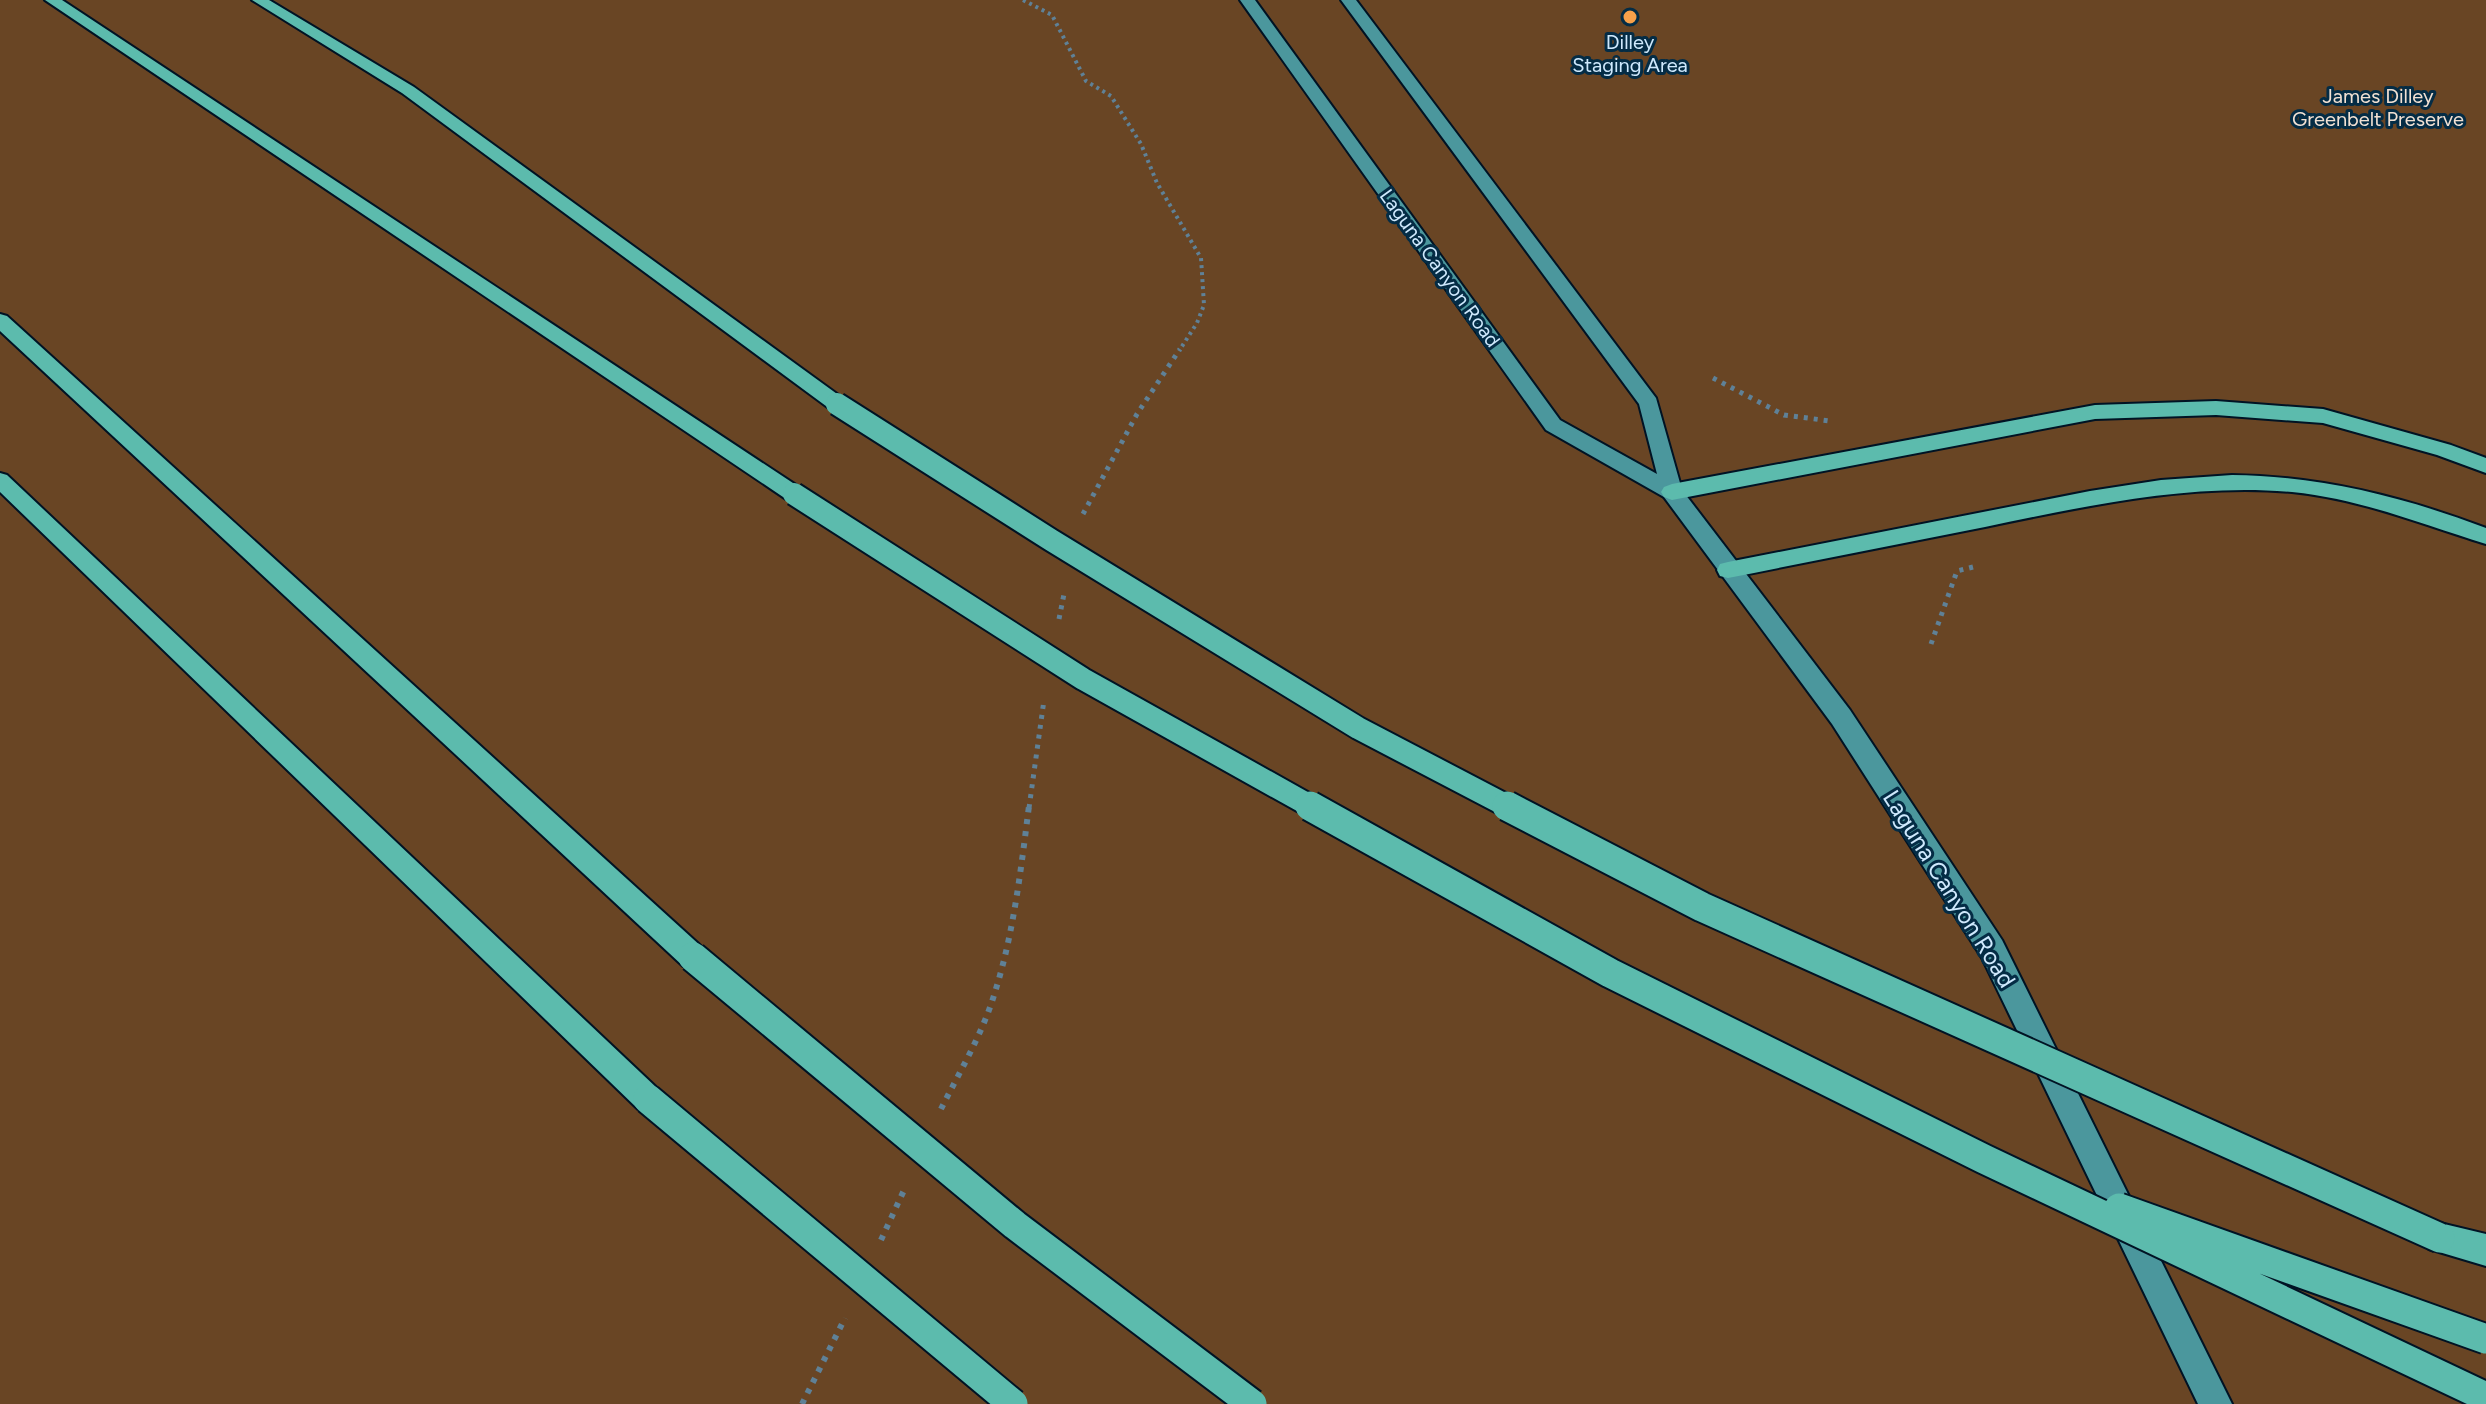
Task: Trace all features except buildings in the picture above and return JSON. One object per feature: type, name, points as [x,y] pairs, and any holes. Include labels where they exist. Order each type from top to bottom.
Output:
[{"type":"highway","points":[[52,0],[794,494],[1097,687],[1610,973],[1984,1159],[2486,1397]]},
{"type":"highway","points":[[259,0],[420,98],[837,404],[1051,540],[1358,728],[1702,907],[2440,1238],[2486,1250]]},
{"type":"highway","points":[[0,320],[693,957],[1015,1225],[1252,1404]]},
{"type":"highway","points":[[1672,492],[2095,412],[2155,408],[2216,408],[2323,416],[2444,450],[2486,466]]},
{"type":"highway","points":[[0,480],[648,1099],[1013,1404]]},
{"type":"highway","points":[[1728,570],[2031,510],[2198,483],[2270,483],[2356,495],[2447,520],[2486,536]]},
{"type":"highway","points":[[1984,1159],[2486,1339]]},
{"type":"main road","name":"Laguna Canyon Road","points":[[1247,0],[1553,425],[1672,492]]},
{"type":"main road","name":"Laguna Canyon Road","points":[[1348,0],[1649,403],[1672,492],[1841,717],[1992,949],[2215,1404]]},
{"type":"path","points":[[1713,378],[1744,397],[1795,417],[1823,422],[1839,420]]},
{"type":"path","points":[[1931,644],[1957,571],[1977,566]]},
{"type":"green space","name":"James Dilley Greenbelt Preserve","points":[[0,0],[2486,0],[2486,1404],[0,1404]]},
{"type":"place","name":"Dilley Staging Area","points":[[1630,17]]}]
